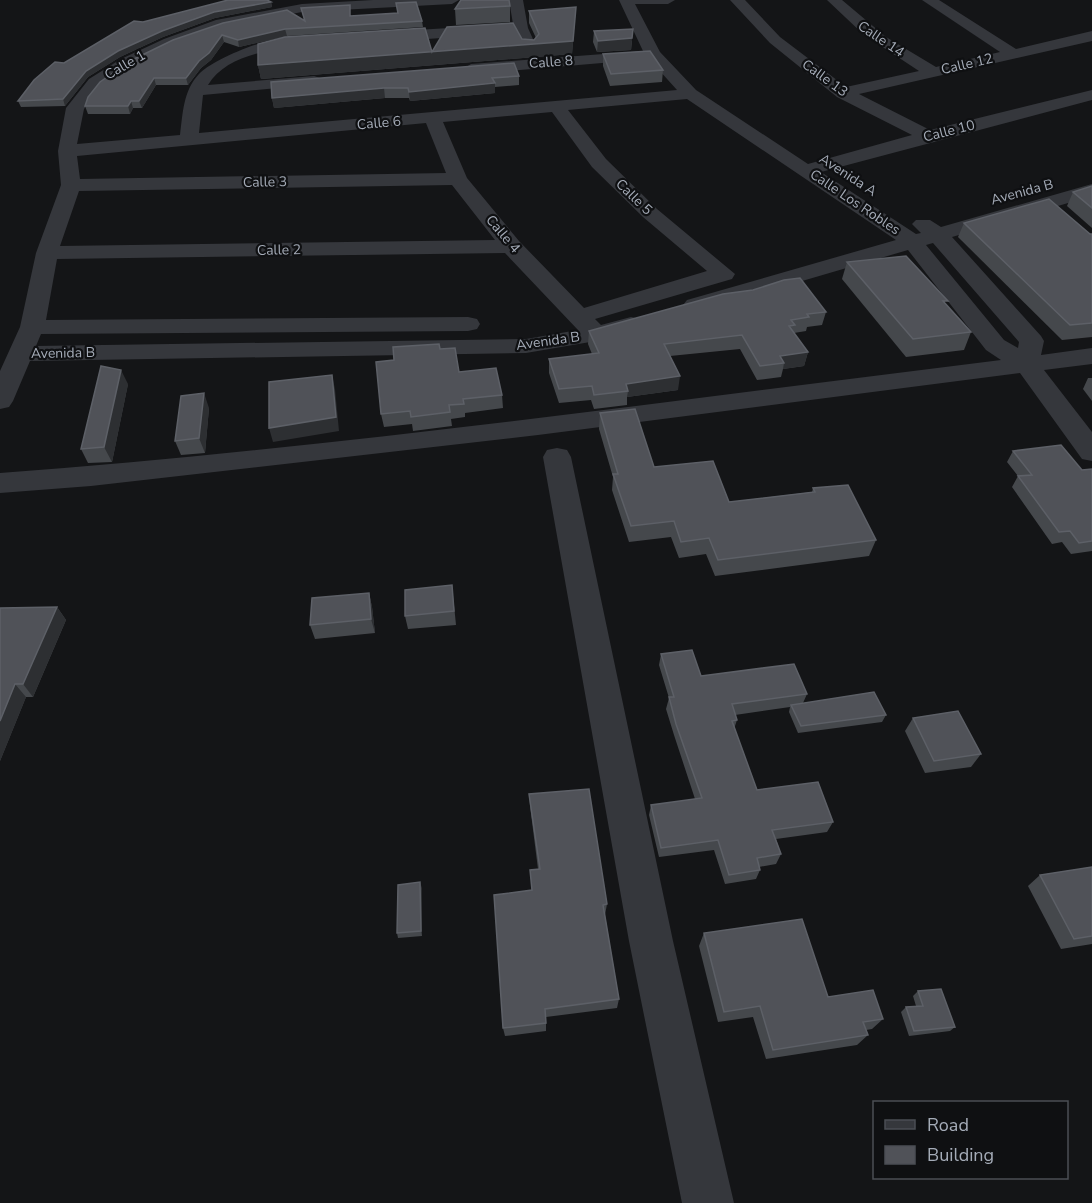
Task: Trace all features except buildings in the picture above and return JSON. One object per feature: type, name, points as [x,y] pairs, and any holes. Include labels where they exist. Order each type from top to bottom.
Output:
[{"type":"street","name":"Calle 1","points":[[0,401],[32,327],[47,253],[71,185],[67,151],[75,108],[95,83],[127,62],[169,42],[221,23],[302,8],[452,0]]},
{"type":"street","points":[[516,0],[521,28],[535,63]]},
{"type":"street","points":[[626,0],[668,0]]},
{"type":"street","name":"Calle Los Robles","points":[[626,0],[654,55],[690,94],[807,170],[914,227],[995,345],[1033,374],[1092,452]]},
{"type":"street","name":"Avenida A","points":[[647,0],[661,36],[703,78],[762,122],[851,177]]},
{"type":"street","name":"Calle 13","points":[[737,0],[775,40],[843,93],[928,136]]},
{"type":"street","name":"Calle 14","points":[[834,0],[860,25],[896,51],[933,72]]},
{"type":"street","points":[[929,0],[1013,54]]},
{"type":"street","points":[[367,38],[521,28]]},
{"type":"street","name":"Calle 12","points":[[843,93],[1092,36]]},
{"type":"street","points":[[189,140],[196,91],[204,75],[234,57],[263,47],[320,41]]},
{"type":"street","name":"Calle 8","points":[[453,70],[654,55]]},
{"type":"street","points":[[196,91],[336,80]]},
{"type":"street","name":"Calle 6","points":[[67,151],[690,94]]},
{"type":"street","name":"Calle 10","points":[[807,170],[928,136],[1092,95]]},
{"type":"street","name":"Calle 5","points":[[557,106],[599,163],[650,213],[724,274]]},
{"type":"street","name":"Calle 4","points":[[433,118],[458,179],[511,246],[589,325]]},
{"type":"street","name":"Avenida B","points":[[21,354],[526,346],[1092,173]]},
{"type":"street","name":"Calle 3","points":[[71,185],[458,179]]},
{"type":"street","name":"Avenida B","points":[[524,324],[589,325],[724,274],[914,227],[1047,203],[1092,190]]},
{"type":"street","points":[[1047,203],[1065,219]]},
{"type":"street","points":[[914,227],[1032,341],[1033,374]]},
{"type":"street","name":"Calle 2","points":[[47,253],[511,246]]},
{"type":"street","name":"Avenida B","points":[[32,327],[489,324]]},
{"type":"street","points":[[1033,374],[1092,356]]},
{"type":"street","points":[[0,483],[91,476],[1033,374],[1092,378]]},
{"type":"street","points":[[557,457],[651,941],[708,1203]]}]
